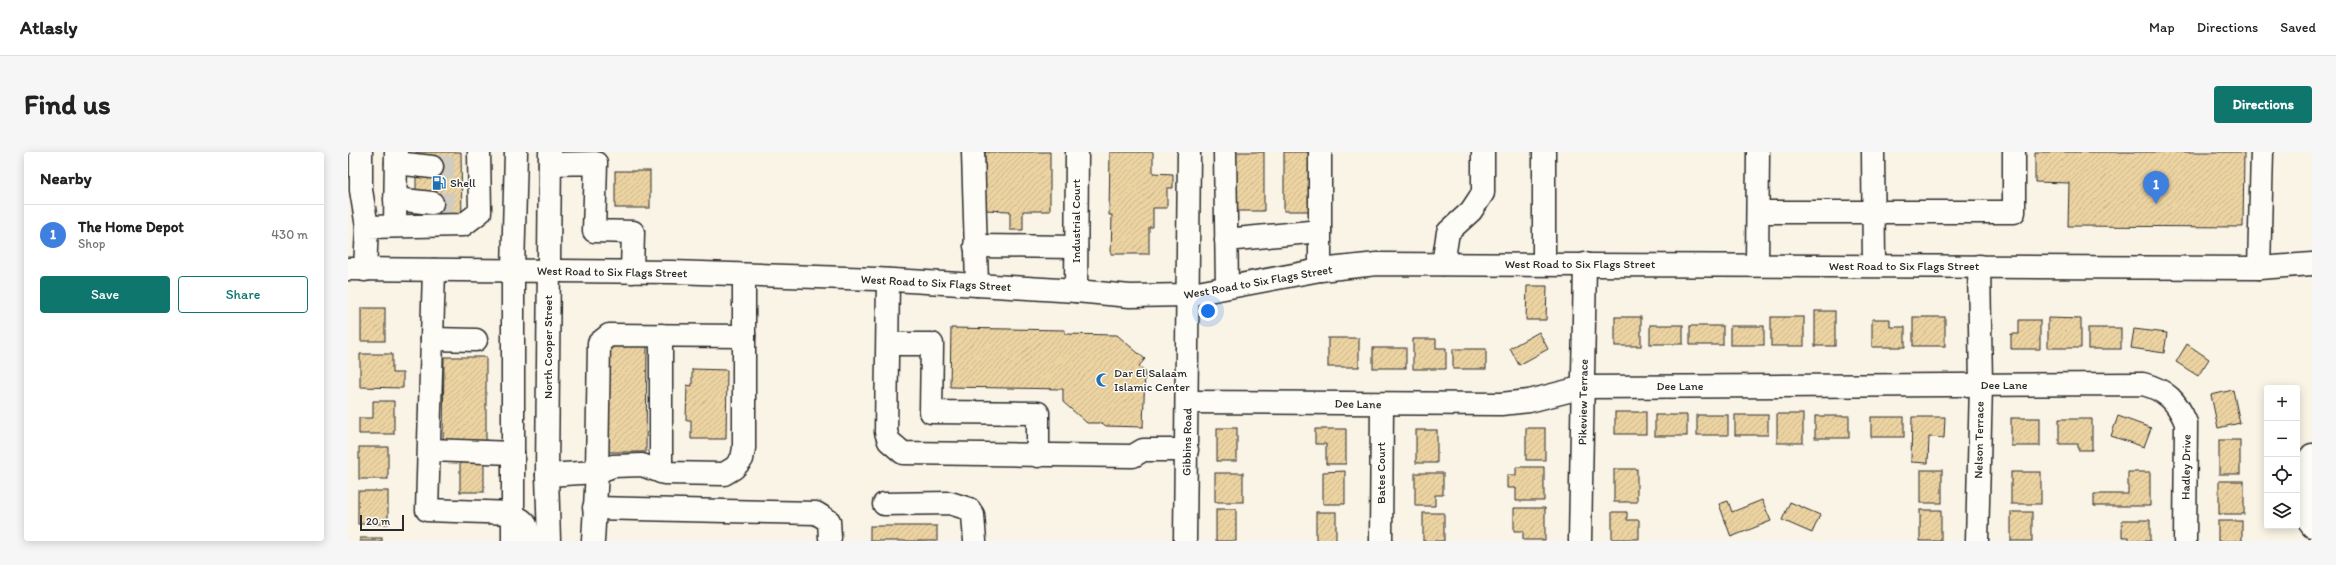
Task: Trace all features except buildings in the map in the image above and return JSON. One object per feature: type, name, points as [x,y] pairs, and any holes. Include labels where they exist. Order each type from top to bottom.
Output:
[{"type":"street","points":[[356,269],[367,227],[361,190],[361,152]]},
{"type":"street","points":[[513,541],[513,271],[516,152]]},
{"type":"street","points":[[973,152],[976,285]]},
{"type":"street","name":"Industrial Court","points":[[1076,291],[1077,152]]},
{"type":"street","name":"Gibbins Road","points":[[1185,541],[1188,402],[1187,296],[1189,152]]},
{"type":"street","points":[[1225,152],[1227,287]]},
{"type":"street","points":[[1320,152],[1320,270]]},
{"type":"street","points":[[1443,264],[1448,232],[1471,211],[1483,193],[1483,152]]},
{"type":"street","points":[[1544,152],[1544,264]]},
{"type":"street","points":[[1757,265],[1758,152]]},
{"type":"street","points":[[1873,152],[1874,265]]},
{"type":"street","points":[[1758,212],[2014,212],[2014,152]]},
{"type":"street","points":[[2259,268],[2262,152]]},
{"type":"street","points":[[395,226],[396,158],[432,167]]},
{"type":"street","points":[[550,158],[596,163],[594,231],[633,232],[632,272]]},
{"type":"street","name":"North Cooper Street","points":[[549,541],[547,475],[550,158]]},
{"type":"street","points":[[367,227],[463,225],[480,212],[471,202],[473,161]]},
{"type":"street","points":[[395,199],[432,203]]},
{"type":"street","points":[[1226,240],[1320,231]]},
{"type":"street","points":[[975,246],[1076,248]]},
{"type":"street","name":"West Road to Six Flags Street","points":[[356,269],[632,272],[744,275],[888,280],[1076,291],[1130,296],[1187,296],[1320,270],[1378,264],[1874,265],[2259,268],[2312,264]]},
{"type":"street","name":"Pikeview Terrace","points":[[1580,541],[1584,386],[1585,264]]},
{"type":"street","name":"Nelson Terrace","points":[[1977,541],[1980,385],[1979,266]]},
{"type":"street","points":[[434,270],[430,450],[427,510],[513,514],[522,518],[528,525],[529,541]]},
{"type":"street","points":[[547,475],[597,472],[613,466],[642,465],[661,472],[724,474],[734,468],[742,458],[744,448],[744,275]]},
{"type":"street","points":[[888,280],[886,432],[889,441],[895,448],[904,453],[915,455],[1038,456],[1133,456],[1143,450],[1187,450]]},
{"type":"street","points":[[593,541],[597,472],[598,343],[609,335],[744,336]]},
{"type":"street","points":[[661,335],[661,472]]},
{"type":"street","points":[[432,339],[476,340]]},
{"type":"street","points":[[888,344],[932,344],[931,412],[1038,413],[1038,456]]},
{"type":"street","name":"Dee Lane","points":[[1188,402],[1501,404],[1529,401],[1584,386],[2143,384],[2158,388],[2171,397]]},
{"type":"street","name":"Hadley Drive","points":[[2171,397],[2181,410],[2186,423],[2185,541]]},
{"type":"street","name":"Bates Court","points":[[1381,541],[1382,404]]},
{"type":"street","points":[[430,450],[513,453]]},
{"type":"street","points":[[2312,455],[2305,464],[2303,509],[2306,518],[2312,526]]},
{"type":"street","points":[[884,504],[950,503],[970,509],[973,515],[975,541]]},
{"type":"street","points":[[594,508],[816,513],[829,521],[830,538]]},
{"type":"tunnel","points":[[432,167],[461,167]]},
{"type":"tunnel","points":[[432,203],[462,204]]},
{"type":"place","name":"Shell","points":[[439,183]]},
{"type":"place","name":"The Home Depot","points":[[2156,204]]},
{"type":"place","name":"Dar El Salaam Islamic Center","points":[[1103,380]]}]
